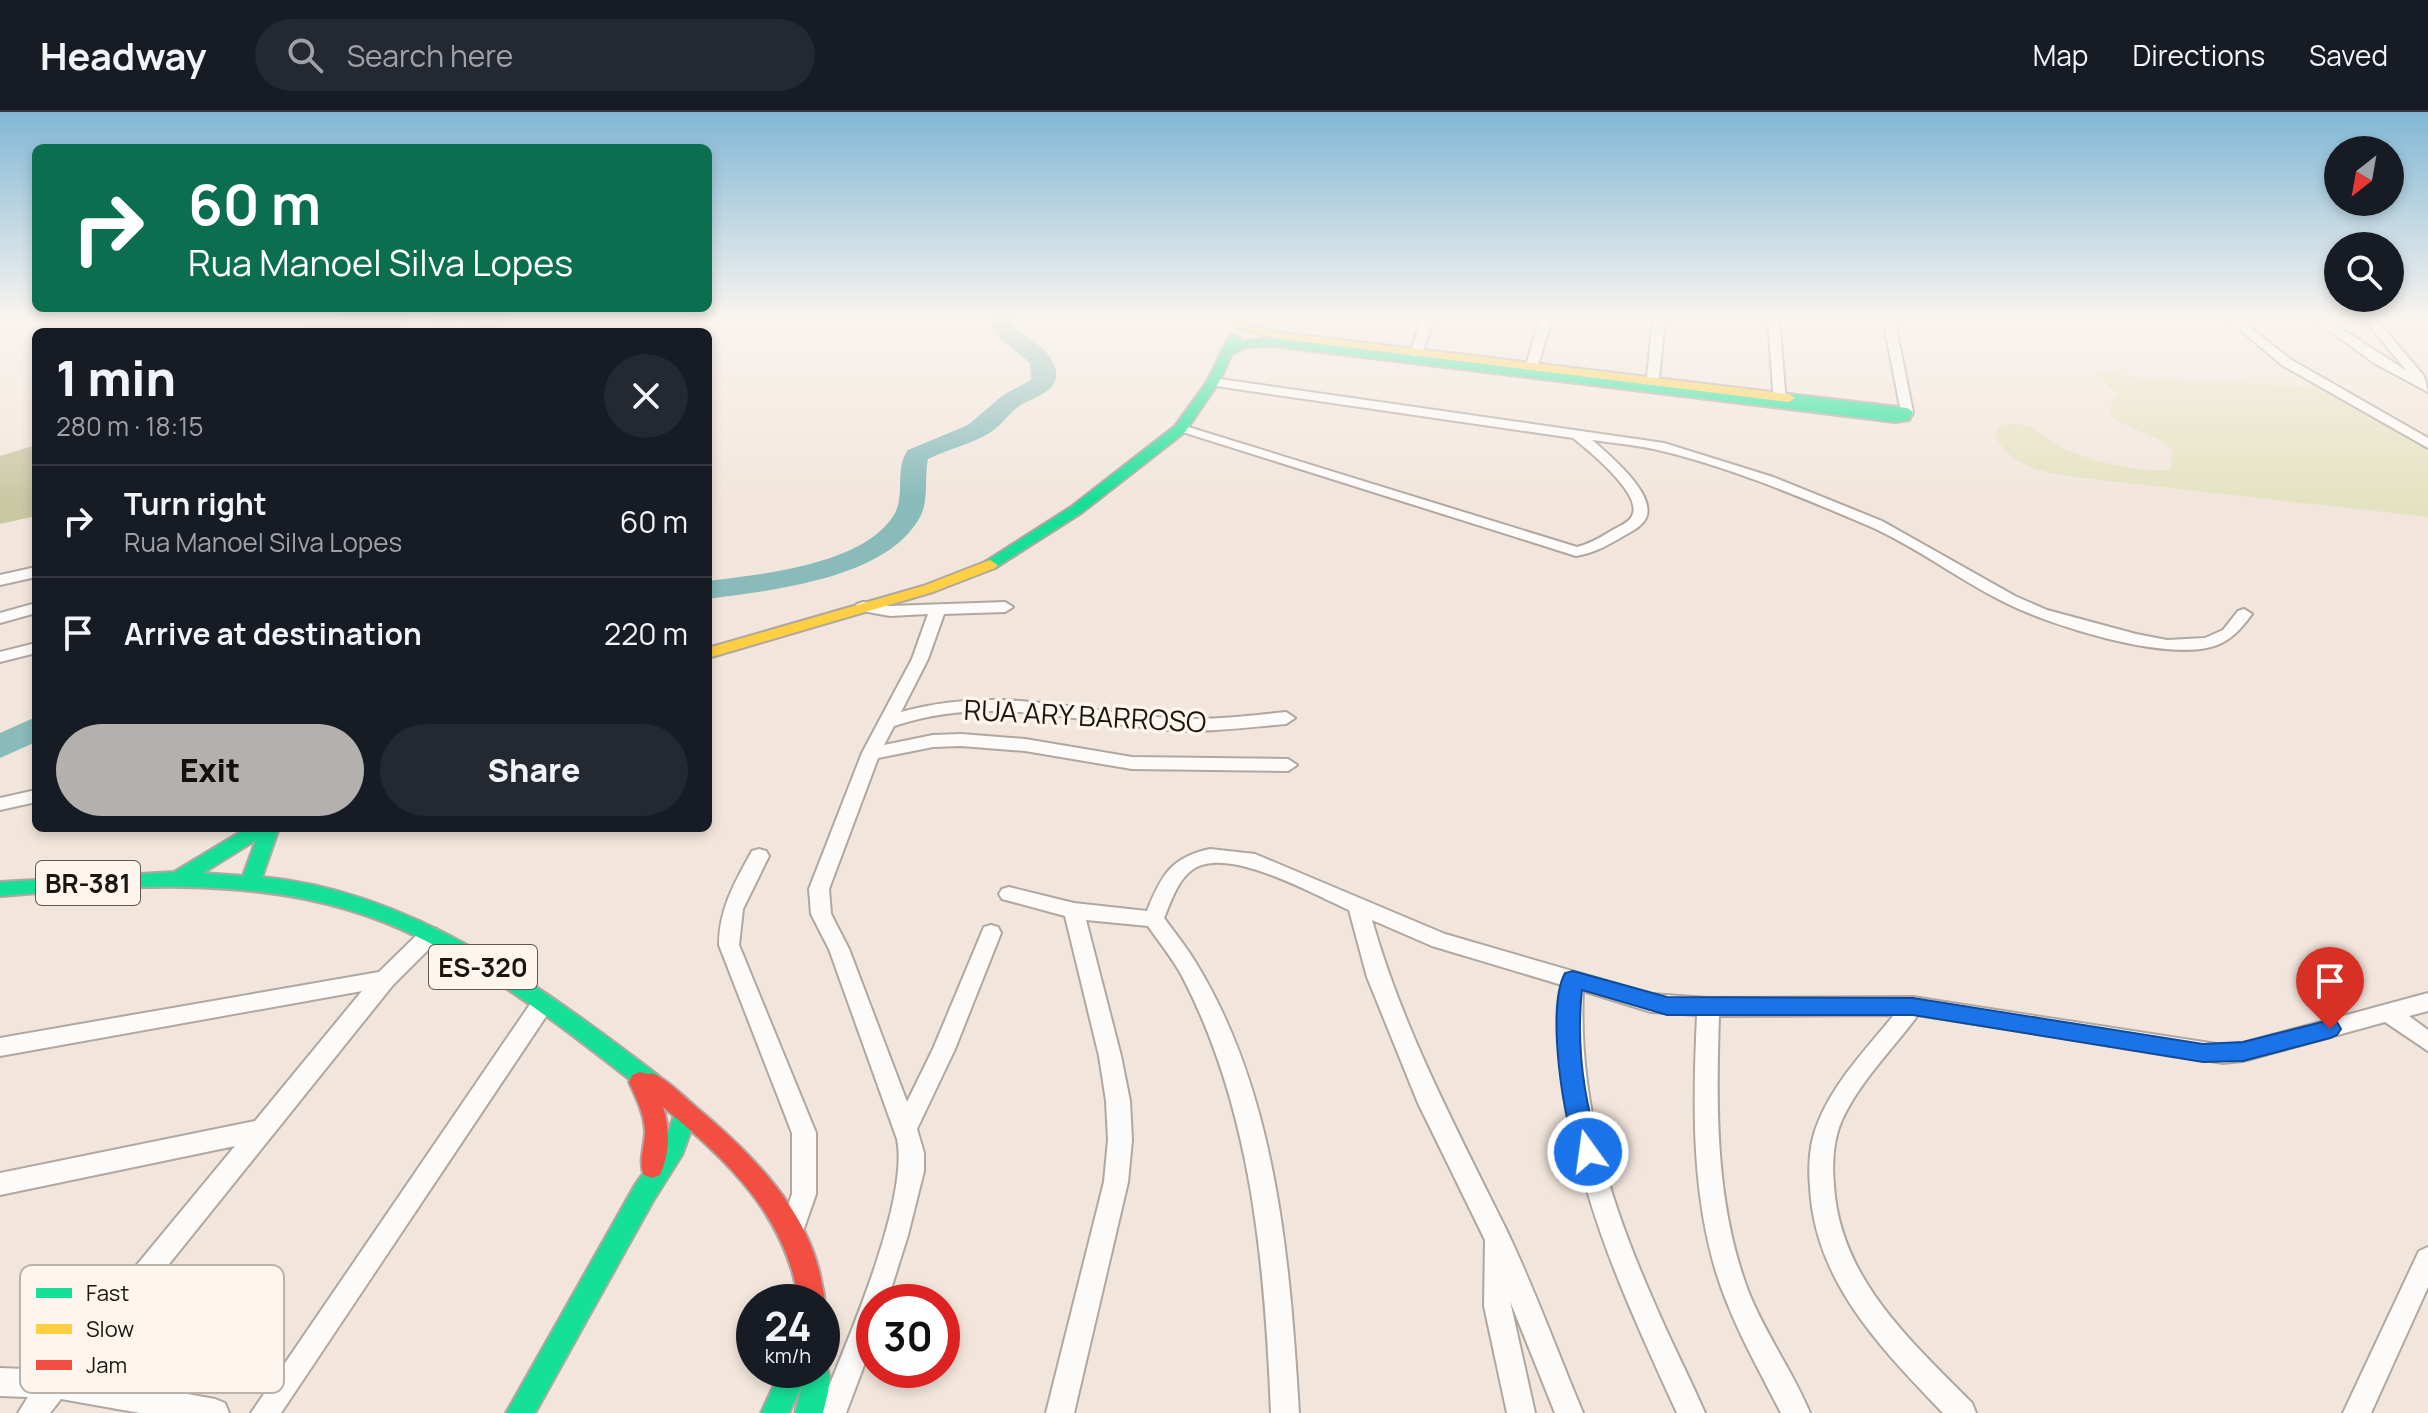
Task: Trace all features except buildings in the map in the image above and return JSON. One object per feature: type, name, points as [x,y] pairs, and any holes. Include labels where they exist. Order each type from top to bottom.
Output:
[{"type":"main road","points":[[712,652],[928,589],[998,562],[1135,467],[1180,429],[1215,379]]},
{"type":"main road","points":[[1609,379],[1895,418],[1904,417],[1907,412]]},
{"type":"main road","points":[[177,880],[255,832]]},
{"type":"main road","points":[[249,885],[269,832]]},
{"type":"main road","name":"BR-381","points":[[0,889],[177,880],[249,885]]},
{"type":"main road","name":"ES-320","points":[[249,885],[335,898],[381,913],[430,935],[543,1003],[603,1045],[686,1115],[737,1164],[792,1229],[811,1284]]},
{"type":"main road","points":[[634,1071],[653,1102],[659,1125],[658,1150],[644,1193]]},
{"type":"main road","points":[[520,1413],[644,1193],[674,1148],[686,1115]]},
{"type":"main road","points":[[775,1413],[787,1388]]},
{"type":"main road","points":[[809,1413],[815,1388]]},
{"type":"street","points":[[1652,384],[1653,379]]},
{"type":"street","points":[[1777,379],[1779,400]]},
{"type":"street","points":[[1900,379],[1907,412]]},
{"type":"street","points":[[2315,379],[2428,444]]},
{"type":"street","points":[[2411,379],[2428,388]]},
{"type":"street","points":[[2415,381],[2421,379]]},
{"type":"street","points":[[1213,382],[1659,446],[1768,480],[1877,524],[2009,599],[2076,624],[2134,639],[2188,645],[2208,643],[2229,633],[2244,614]]},
{"type":"street","points":[[1180,429],[1576,552],[1592,548],[1633,523],[1641,508],[1629,484],[1577,434]]},
{"type":"street","points":[[0,580],[32,573]]},
{"type":"street","points":[[863,607],[890,611],[1005,607]]},
{"type":"street","points":[[3,616],[32,609]]},
{"type":"street","points":[[832,1413],[858,1345],[912,1175],[912,1150],[839,949],[821,914],[819,889],[871,753],[920,659],[938,610]]},
{"type":"street","points":[[0,657],[32,649]]},
{"type":"street","name":"RUA ARY BARROSO","points":[[885,723],[915,713],[974,704],[1050,707],[1106,717],[1189,725],[1286,718]]},
{"type":"street","points":[[871,753],[933,741],[961,740],[1025,745],[1132,763],[1288,765]]},
{"type":"street","points":[[0,804],[32,797]]},
{"type":"street","points":[[1154,919],[1178,868],[1191,859],[1206,855],[1248,859],[1439,940],[1651,1003],[1708,1007],[1913,1006],[2223,1054],[2243,1052],[2428,1002]]},
{"type":"street","points":[[759,856],[728,921],[729,945],[804,1133],[804,1194],[792,1229]]},
{"type":"street","points":[[1009,894],[1074,911],[1154,919]]},
{"type":"street","points":[[1358,906],[1378,977],[1430,1103],[1497,1238],[1569,1413]]},
{"type":"street","points":[[1060,1413],[1116,1182],[1120,1140],[1118,1101],[1110,1056],[1074,911]]},
{"type":"street","points":[[1154,919],[1185,965],[1233,1067],[1269,1228],[1285,1413]]},
{"type":"street","points":[[905,1129],[944,1049],[991,933]]},
{"type":"street","points":[[153,1265],[385,979],[430,935]]},
{"type":"street","points":[[0,1047],[385,979]]},
{"type":"street","points":[[1573,979],[1568,1013],[1569,1051],[1580,1127],[1611,1226],[1691,1413]]},
{"type":"street","points":[[284,1385],[543,1003]]},
{"type":"street","points":[[1913,1006],[1833,1115],[1822,1160],[1820,1195],[1829,1242],[1856,1293],[1869,1312],[1962,1413]]},
{"type":"street","points":[[1708,1007],[1706,1092],[1717,1223],[1730,1275],[1763,1350],[1796,1413]]},
{"type":"street","points":[[2388,1013],[2428,1042]]},
{"type":"street","points":[[0,1184],[263,1130]]},
{"type":"street","points":[[1497,1238],[1497,1306],[1521,1413]]},
{"type":"street","points":[[2357,1413],[2428,1259]]},
{"type":"street","points":[[0,1382],[20,1383]]},
{"type":"street","points":[[32,1413],[49,1393]]},
{"type":"street","points":[[105,1393],[215,1413]]},
{"type":"street","points":[[265,1413],[279,1393]]},
{"type":"green space","points":[[2101,379],[2321,387],[2428,451],[2428,517],[2069,476],[2021,463],[1995,436],[1999,426],[2022,425],[2031,427],[2072,452],[2095,460],[2133,468],[2170,470],[2172,449],[2111,416],[2111,403],[2117,394]]},
{"type":"green space","points":[[32,446],[32,517],[0,524],[0,456]]},
{"type":"waterway","points":[[712,589],[817,571],[871,549],[892,534],[907,516],[917,455],[984,426],[1011,400],[1034,390],[1043,379]]},
{"type":"waterway","points":[[0,747],[32,730]]},
{"type":"traffic: fast","points":[[990,565],[1076,510],[1180,429],[1215,379]]},
{"type":"traffic: fast","points":[[1573,379],[1895,418],[1904,417],[1907,412],[1789,398]]},
{"type":"traffic: fast","points":[[177,880],[255,832]]},
{"type":"traffic: fast","points":[[249,885],[269,832]]},
{"type":"traffic: fast","points":[[0,889],[134,880],[224,881],[268,885],[356,904],[393,918],[471,957],[547,1006],[651,1083]]},
{"type":"traffic: fast","points":[[520,1413],[644,1193],[674,1148],[685,1114]]},
{"type":"traffic: fast","points":[[775,1413],[787,1388]]},
{"type":"traffic: fast","points":[[809,1413],[815,1388]]},
{"type":"traffic: slow","points":[[1631,379],[1789,398]]},
{"type":"traffic: slow","points":[[712,652],[928,589],[990,565]]},
{"type":"traffic: jam","points":[[640,1082],[656,1123],[652,1167]]},
{"type":"traffic: jam","points":[[651,1083],[729,1152],[777,1207],[795,1238],[809,1284]]},
{"type":"route","points":[[1588,1152],[1580,1127],[1569,1051],[1568,1013],[1573,979],[1667,1006],[1913,1006],[2203,1053],[2243,1052],[2330,1029]]}]
